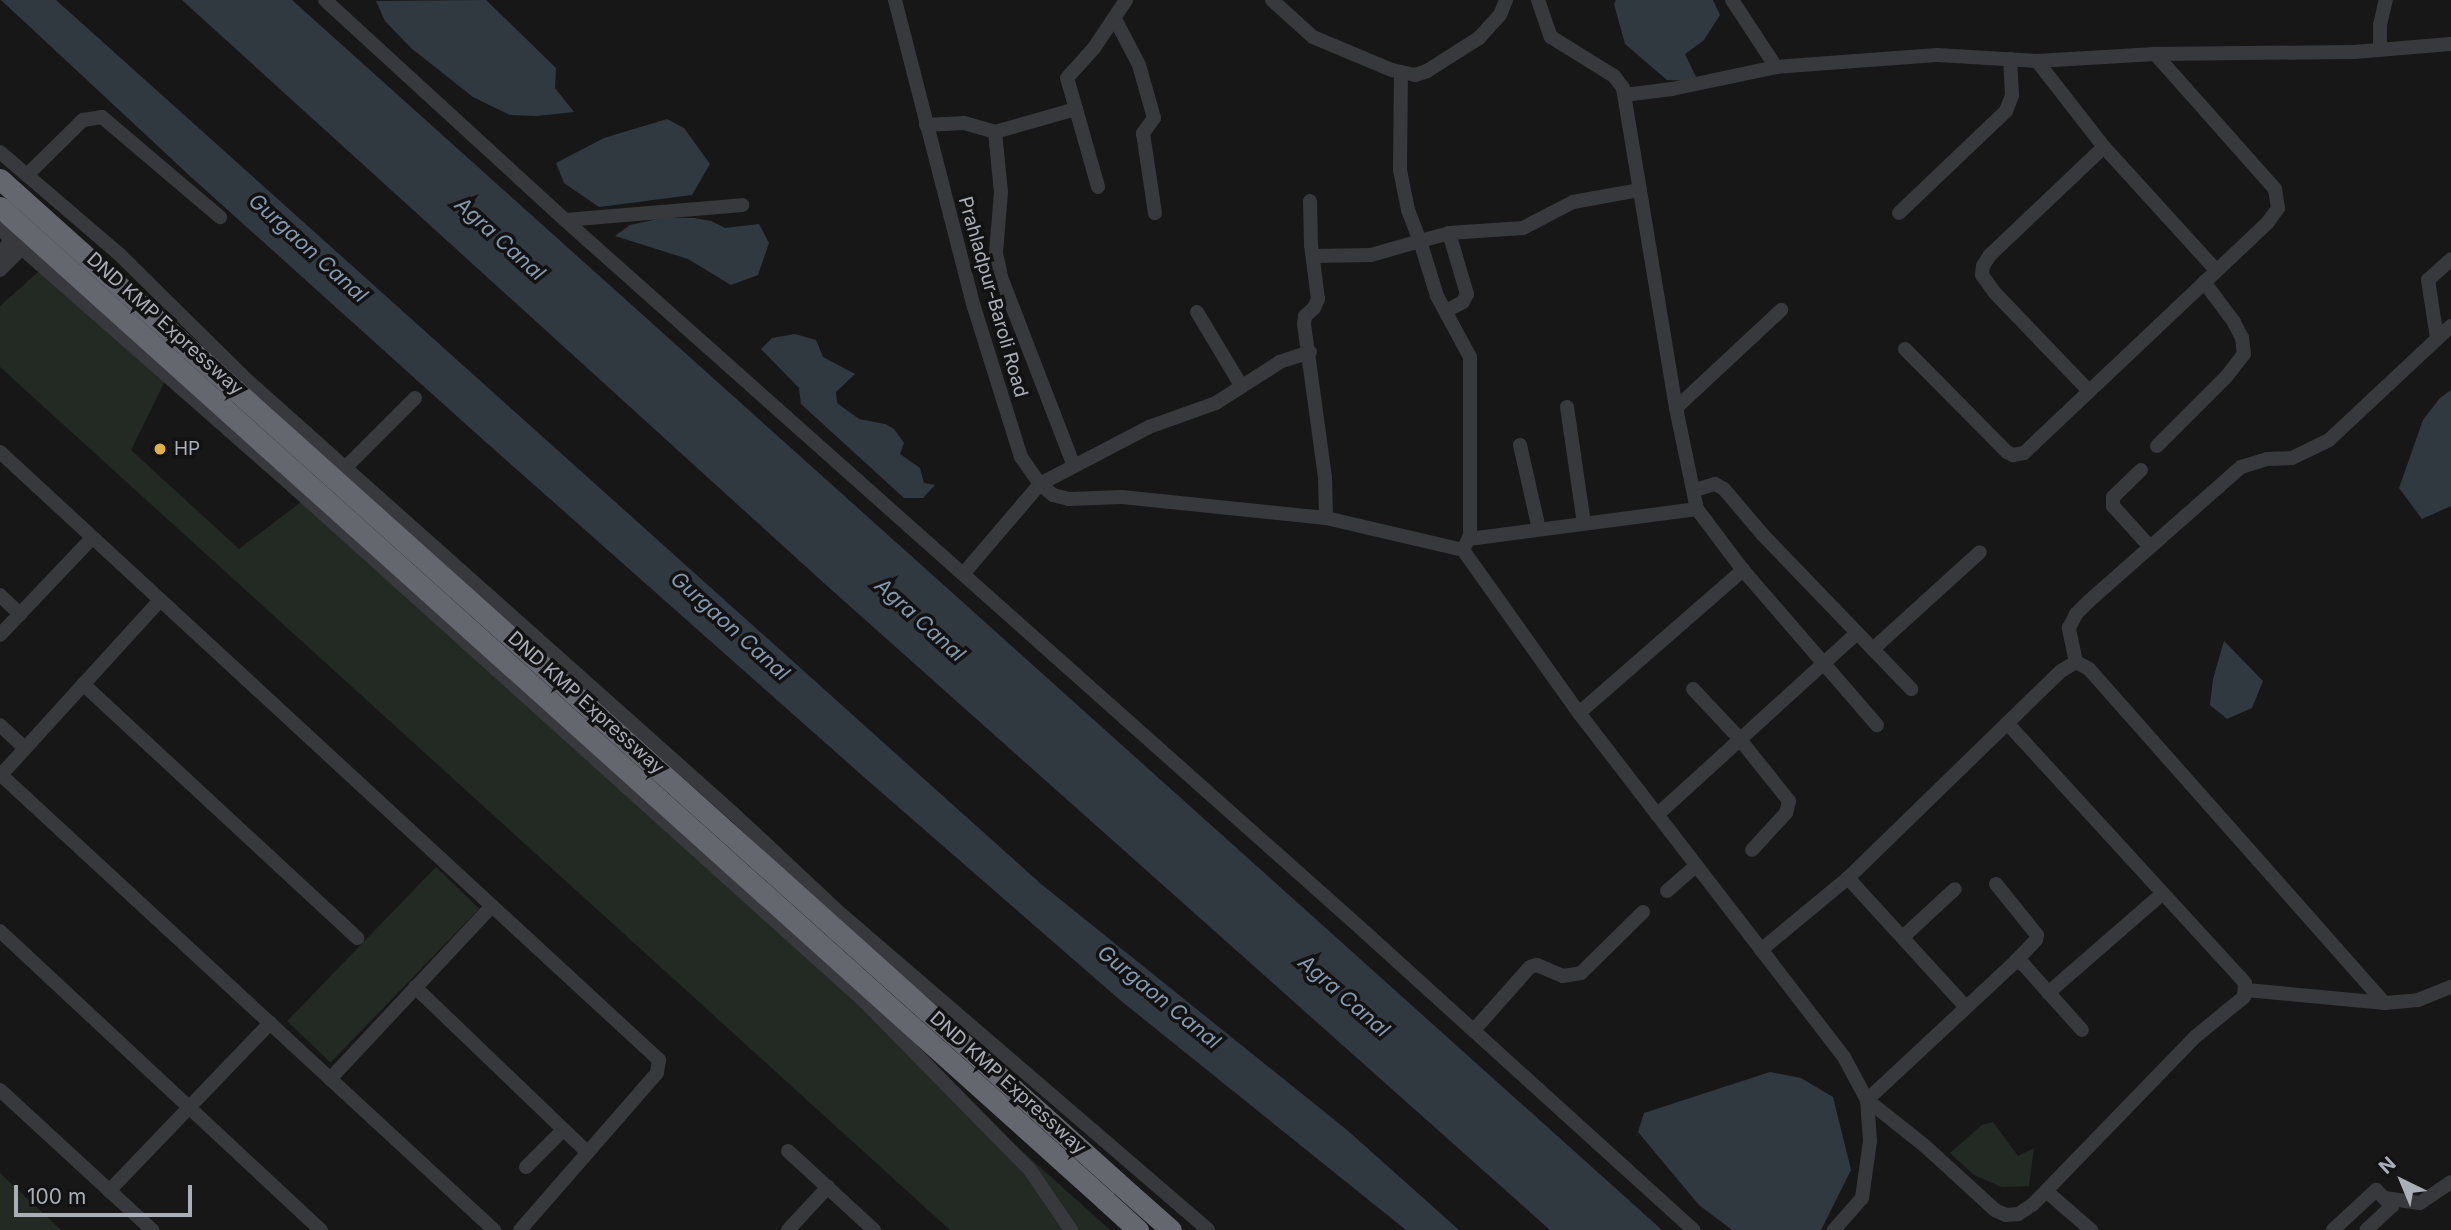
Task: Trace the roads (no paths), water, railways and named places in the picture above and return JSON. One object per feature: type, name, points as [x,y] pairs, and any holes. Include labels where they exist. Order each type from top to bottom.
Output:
[{"type":"highway","name":"DND KMP Expressway","points":[[0,179],[230,382],[1171,1230]]},
{"type":"highway","name":"DND KMP Expressway","points":[[0,208],[1138,1230]]},
{"type":"street","points":[[325,0],[565,220],[964,573],[1694,1230]]},
{"type":"street","name":"Prahladpur-Baroli Road","points":[[895,0],[926,125],[1004,406],[1021,457],[1040,484]]},
{"type":"street","points":[[1098,187],[1083,122],[1067,78],[1115,19],[1126,0]]},
{"type":"street","points":[[1272,0],[1313,37],[1401,73],[1415,75],[1427,71],[1479,38],[1500,15],[1506,0]]},
{"type":"street","points":[[1538,0],[1551,37],[1614,76],[1625,95],[1676,408],[1698,509],[1743,570],[1877,725]]},
{"type":"street","points":[[1732,0],[1776,67]]},
{"type":"street","points":[[2380,50],[2379,25],[2386,0]]},
{"type":"street","points":[[1115,19],[1139,65],[1154,118],[1143,133],[1154,213]]},
{"type":"street","points":[[1625,95],[1672,89],[1776,67],[1937,55],[2036,61],[2155,54],[2380,50],[2451,44]]},
{"type":"street","points":[[1905,349],[2013,455],[2030,449],[2268,222],[2278,208],[2275,188],[2155,54]]},
{"type":"street","points":[[1899,213],[2006,111],[2012,95],[2010,59]]},
{"type":"street","points":[[2036,61],[2104,147],[2216,270]]},
{"type":"street","points":[[1401,73],[1400,170],[1408,210],[1420,241],[1430,281],[1471,357],[1466,545],[1579,713],[1844,1057],[1867,1100],[1925,1146],[1995,1210],[2006,1215],[2018,1214],[2046,1191],[2195,1037],[2245,998],[2246,990],[2240,977],[2007,723]]},
{"type":"street","points":[[926,125],[964,123],[995,132],[1076,108]]},
{"type":"street","points":[[27,175],[83,120],[102,117],[220,217]]},
{"type":"street","points":[[995,132],[1001,192],[996,253],[1001,277],[1073,464]]},
{"type":"street","points":[[2089,391],[1995,293],[1982,275],[1983,265],[1990,255],[2104,147]]},
{"type":"street","points":[[0,152],[120,255],[249,382],[734,814],[841,914],[1208,1230]]},
{"type":"street","points":[[1313,257],[1371,255],[1449,233],[1523,228],[1573,202],[1640,190]]},
{"type":"street","points":[[0,270],[17,244],[57,201]]},
{"type":"street","points":[[1310,201],[1318,299],[1304,320],[1327,489],[1326,518]]},
{"type":"street","points":[[565,220],[742,205]]},
{"type":"street","points":[[0,229],[297,490],[863,1000],[1030,1170],[1071,1230]]},
{"type":"street","points":[[1446,311],[1467,297],[1449,233]]},
{"type":"street","points":[[0,254],[17,244]]},
{"type":"street","points":[[2437,338],[2427,280],[2451,259]]},
{"type":"street","points":[[2157,446],[2226,377],[2244,354],[2242,338],[2234,322],[2204,282]]},
{"type":"street","points":[[1676,408],[1781,310]]},
{"type":"street","points":[[1197,312],[1242,387]]},
{"type":"street","points":[[2076,662],[2069,628],[2076,614],[2150,547],[2241,467],[2267,458],[2291,458],[2329,440],[2451,326]]},
{"type":"street","points":[[964,573],[1040,484],[1073,464],[1149,426],[1201,410],[1280,362],[1310,352]]},
{"type":"street","points":[[345,468],[415,398]]},
{"type":"street","points":[[1567,407],[1584,523]]},
{"type":"street","points":[[1520,445],[1539,529]]},
{"type":"street","points":[[0,452],[91,539],[659,1060],[657,1073],[520,1230]]},
{"type":"street","points":[[2141,470],[2113,497],[2113,506],[2150,547]]},
{"type":"street","points":[[1040,484],[1054,495],[1069,499],[1122,497],[1326,518],[1466,545],[1539,529],[1698,509]]},
{"type":"street","points":[[1695,490],[1715,484],[1721,486],[1912,689]]},
{"type":"street","points":[[0,635],[91,539]]},
{"type":"street","points":[[1873,649],[1980,552]]},
{"type":"street","points":[[1579,713],[1743,570]]},
{"type":"street","points":[[0,595],[20,614]]},
{"type":"street","points":[[159,601],[1,775],[494,1230]]},
{"type":"street","points":[[1657,815],[1738,737],[1857,633]]},
{"type":"street","points":[[1762,950],[1848,878],[2007,723],[2062,671],[2076,662]]},
{"type":"street","points":[[2076,662],[2089,669],[2385,1003]]},
{"type":"street","points":[[83,684],[357,939]]},
{"type":"street","points":[[1693,689],[1738,737],[1788,801],[1786,813],[1752,850]]},
{"type":"street","points":[[0,725],[25,748]]},
{"type":"street","points":[[1667,891],[1696,866]]},
{"type":"street","points":[[1848,878],[1904,936],[1965,1006]]},
{"type":"street","points":[[1867,1100],[2036,940],[2037,935],[1996,884]]},
{"type":"street","points":[[1904,936],[1955,889]]},
{"type":"street","points":[[2048,993],[2163,893]]},
{"type":"street","points":[[330,1079],[491,907]]},
{"type":"street","points":[[1474,1030],[1530,967],[1537,965],[1563,976],[1581,973],[1643,912]]},
{"type":"street","points":[[0,931],[321,1230]]},
{"type":"street","points":[[2016,961],[2024,965],[2082,1030]]},
{"type":"street","points":[[415,987],[587,1152]]},
{"type":"street","points":[[2246,990],[2385,1003],[2418,1000],[2451,987]]},
{"type":"street","points":[[109,1191],[270,1023]]},
{"type":"street","points":[[0,1090],[152,1230]]},
{"type":"street","points":[[1834,1230],[1862,1198],[1870,1141],[1867,1100]]},
{"type":"street","points":[[526,1167],[562,1130]]},
{"type":"street","points":[[788,1152],[874,1230]]},
{"type":"street","points":[[2333,1230],[2384,1198],[2420,1203],[2451,1182]]},
{"type":"street","points":[[788,1230],[828,1187]]},
{"type":"street","points":[[2046,1191],[2091,1230]]},
{"type":"street","points":[[2366,1230],[2384,1198]]},
{"type":"water","name":"Gurgaon Canal","points":[[1,0],[56,0],[1041,884],[1347,1130],[1459,1230],[1406,1230],[1120,1000],[470,428],[190,176]]},
{"type":"water","name":"Agra Canal","points":[[182,0],[292,0],[1662,1230],[1550,1230],[825,584]]},
{"type":"water","points":[[486,0],[556,68],[555,88],[574,112],[537,116],[510,115],[473,97],[411,48],[385,21],[376,1]]},
{"type":"water","points":[[1616,0],[1713,0],[1720,15],[1704,40],[1685,54],[1698,81],[1667,80],[1625,44],[1614,4]]},
{"type":"water","points":[[667,119],[684,128],[710,164],[692,195],[599,207],[564,183],[556,163],[604,138]]},
{"type":"water","points":[[662,218],[694,218],[711,221],[725,228],[759,224],[769,243],[758,275],[731,285],[688,259],[615,236],[630,225]]},
{"type":"water","points":[[795,334],[816,340],[823,357],[855,374],[836,392],[837,403],[859,419],[885,424],[894,429],[904,443],[900,454],[920,468],[924,483],[935,485],[923,498],[904,498],[801,404],[799,388],[761,349],[772,338]]},
{"type":"water","points":[[2451,390],[2451,506],[2422,519],[2399,488],[2423,420],[2440,398]]},
{"type":"water","points":[[2224,641],[2263,681],[2252,708],[2227,719],[2210,705],[2213,679]]},
{"type":"water","points":[[1770,1072],[1801,1078],[1833,1097],[1851,1170],[1821,1230],[1732,1230],[1699,1205],[1638,1132],[1644,1113]]},
{"type":"place","name":"HP","points":[[160,449]]}]
